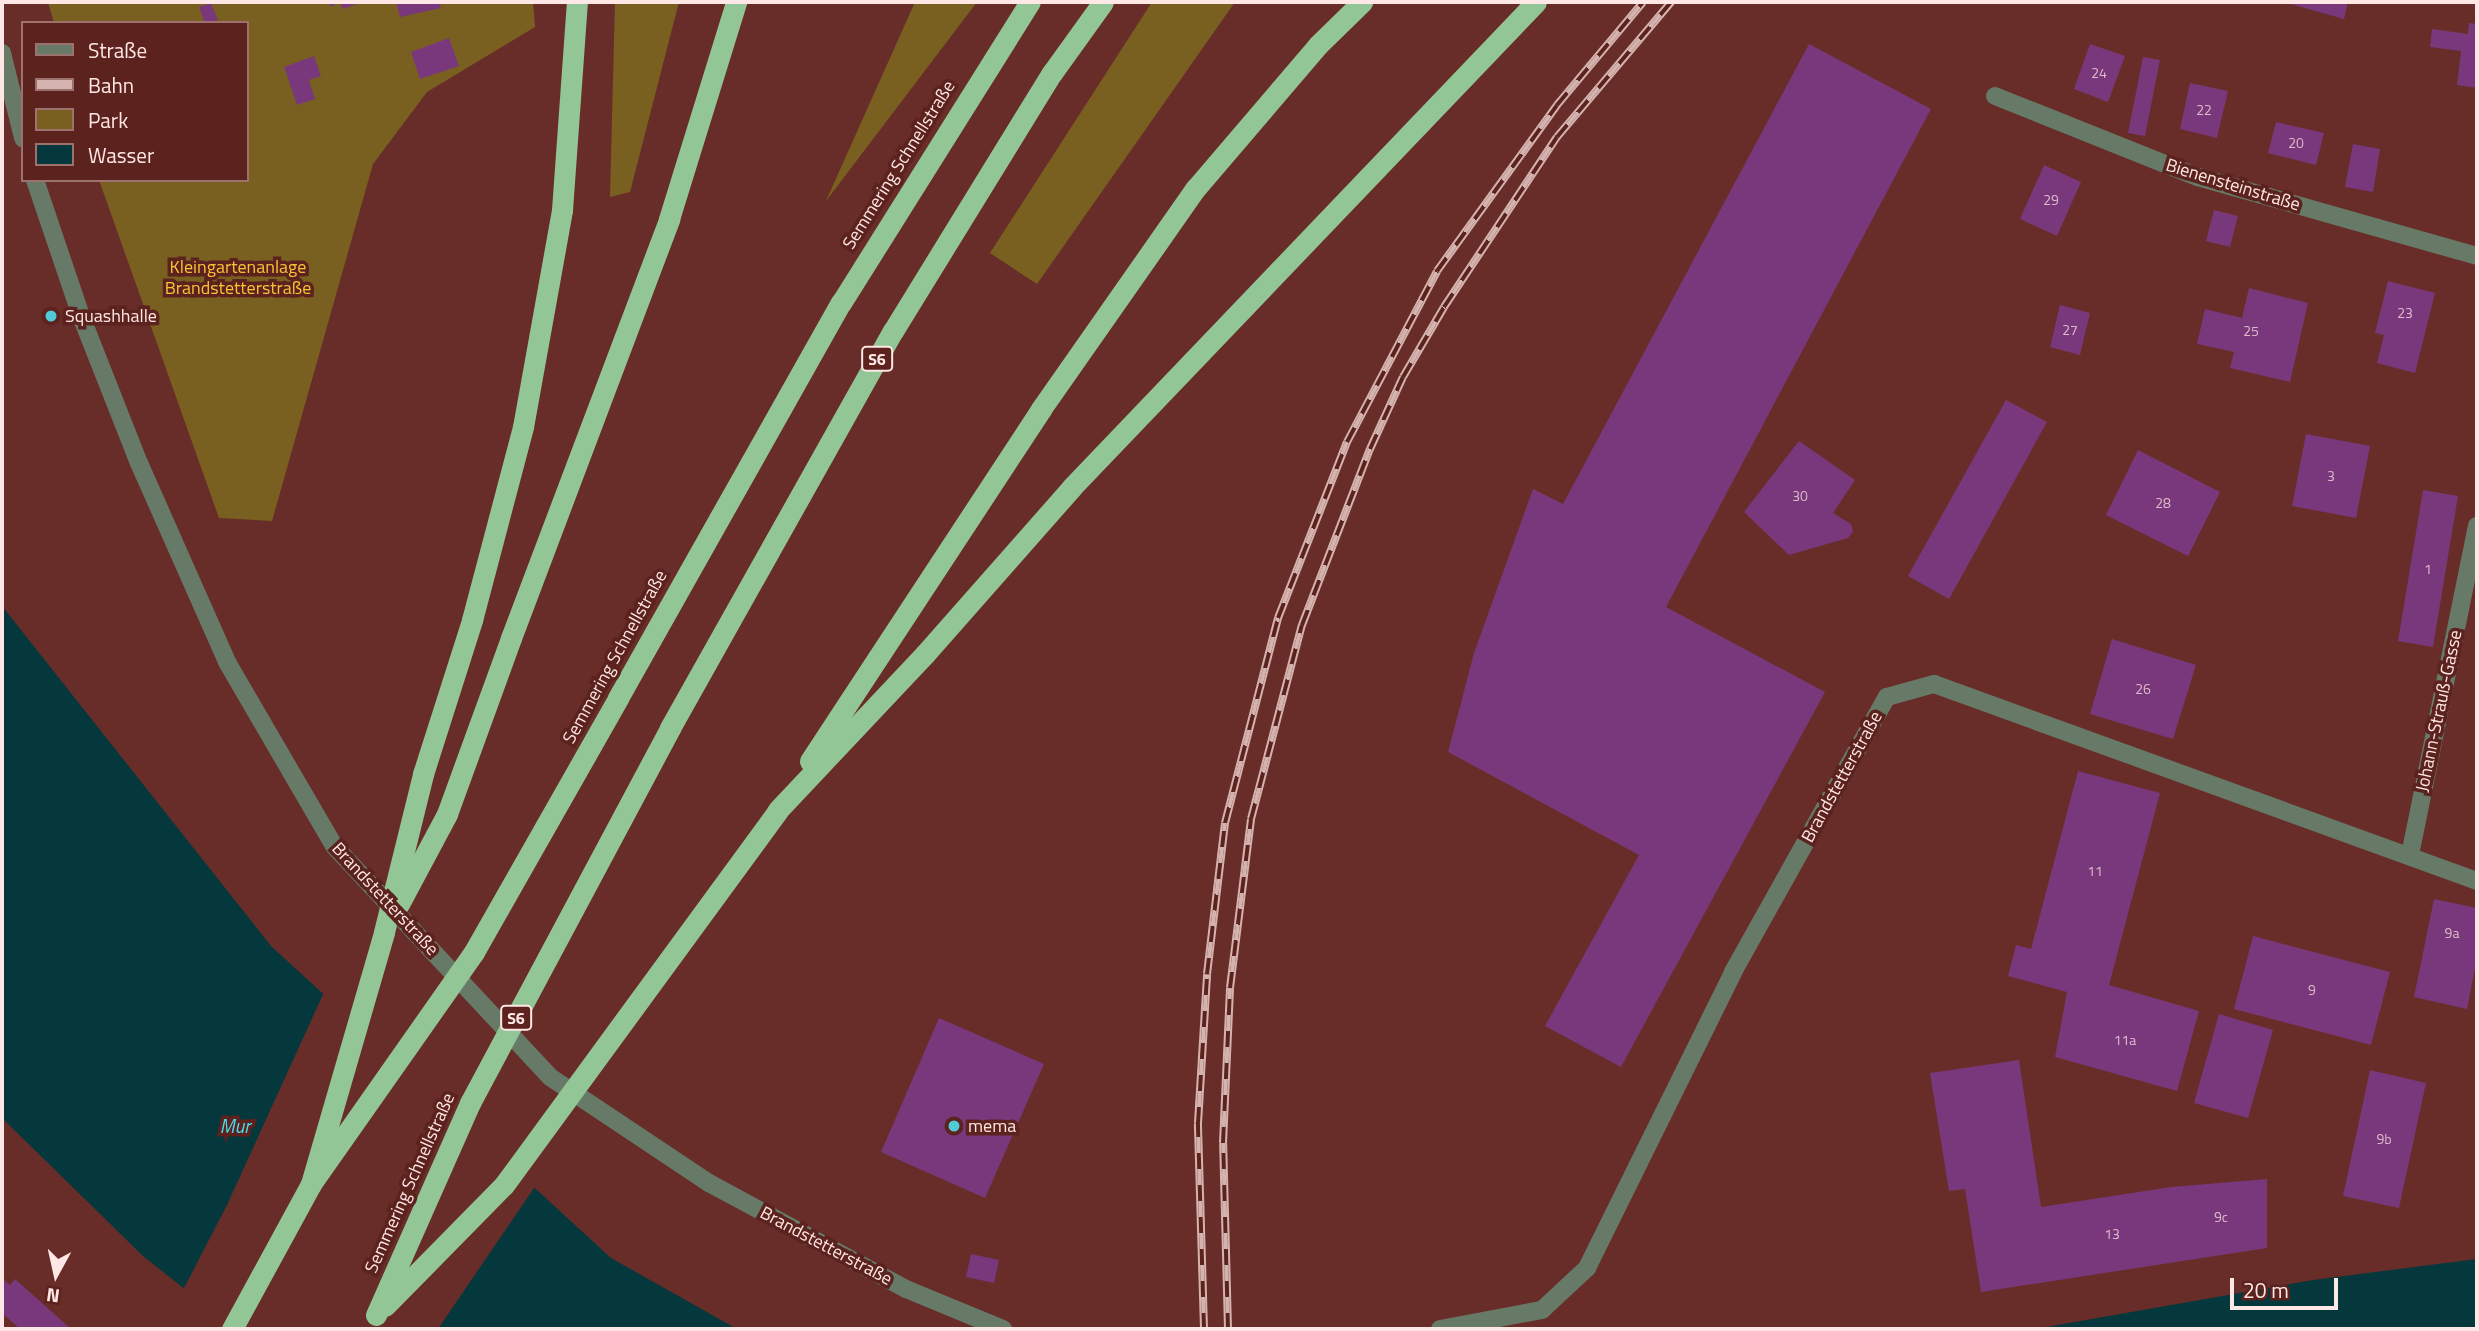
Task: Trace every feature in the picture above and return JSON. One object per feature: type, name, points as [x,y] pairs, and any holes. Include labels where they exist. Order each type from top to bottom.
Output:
[{"type":"highway","points":[[311,1184],[384,932],[423,774],[472,620],[523,427],[562,210],[577,2]]},
{"type":"highway","points":[[384,932],[447,814],[669,219],[736,2]]},
{"type":"highway","name":"Semmering Schnellstraße","points":[[232,1329],[311,1184],[474,952],[841,303],[1030,2]]},
{"type":"highway","name":"Semmering Schnellstraße","points":[[371,1322],[470,1103],[670,728],[893,331],[1052,73],[1103,2]]},
{"type":"highway","points":[[371,1322],[504,1185],[778,810],[1041,409],[1196,188],[1318,45],[1362,2]]},
{"type":"highway","points":[[778,810],[925,654],[1072,487],[1536,2]]},
{"type":"street","points":[[2,54],[21,130]]},
{"type":"street","name":"Bienensteinstraße","points":[[1995,96],[2198,177],[2477,256]]},
{"type":"street","name":"Brandstetterstraße","points":[[36,182],[81,316],[132,445],[227,662],[334,846],[550,1077],[709,1183],[906,1289],[1003,1329]]},
{"type":"street","name":"Johann-Strauß-Gasse","points":[[2410,855],[2477,526]]},
{"type":"street","name":"Brandstetterstraße","points":[[1440,1329],[1542,1310],[1587,1268],[1733,972],[1887,697],[1934,684],[2477,881]]},
{"type":"green space","name":"Kleingartenanlage Brandstetterstraße","points":[[48,2],[533,2],[535,27],[427,92],[373,164],[272,521],[219,518],[100,182],[248,182],[248,21],[53,21]]},
{"type":"green space","points":[[615,2],[679,2],[630,192],[610,197]]},
{"type":"green space","points":[[915,2],[977,2],[826,201]]},
{"type":"green space","points":[[1152,2],[1235,2],[1037,284],[990,253]]},
{"type":"water","name":"Mur","points":[[2,606],[271,946],[611,1258],[737,1329],[235,1329],[143,1256],[2,1118]]},
{"type":"water","points":[[2477,1259],[2477,1329],[2035,1329],[2313,1280]]},
{"type":"pier","points":[[325,990],[536,1185],[438,1329],[229,1329],[182,1292],[227,1205]]},
{"type":"building","points":[[340,2],[363,2],[343,9]]},
{"type":"building","points":[[396,2],[439,2],[441,8],[400,17]]},
{"type":"building","points":[[2283,2],[2348,2],[2344,19]]},
{"type":"building","points":[[211,3],[218,20],[204,21],[199,7]]},
{"type":"building","points":[[2469,23],[2477,24],[2477,88],[2457,85],[2461,51],[2430,47],[2432,29],[2468,34]]},
{"type":"building","points":[[449,38],[459,66],[420,79],[411,52]]},
{"type":"building","points":[[1809,44],[1931,109],[1666,607],[1825,692],[1621,1067],[1545,1026],[1639,855],[1448,752],[1474,653],[1533,489],[1563,504]]},
{"type":"building","points":[[2090,44],[2125,56],[2108,102],[2074,89]]},
{"type":"building","points":[[314,56],[321,76],[309,80],[315,99],[297,105],[284,67]]},
{"type":"building","points":[[2143,57],[2160,60],[2145,136],[2128,133]]},
{"type":"building","points":[[2190,83],[2228,91],[2217,138],[2180,129]]},
{"type":"building","points":[[2276,122],[2324,133],[2316,165],[2268,153]]},
{"type":"building","points":[[2353,144],[2380,149],[2373,192],[2345,187]]},
{"type":"building","points":[[2044,165],[2081,182],[2057,236],[2020,219]]},
{"type":"building","points":[[2214,210],[2238,216],[2230,247],[2206,241]]},
{"type":"building","points":[[2388,281],[2435,293],[2415,373],[2377,363],[2384,335],[2375,333]]},
{"type":"building","points":[[2249,288],[2308,303],[2290,382],[2230,368],[2234,352],[2197,344],[2205,309],[2242,318]]},
{"type":"building","points":[[2060,305],[2090,313],[2080,355],[2050,347]]},
{"type":"building","points":[[2006,400],[2047,422],[1949,599],[1908,576]]},
{"type":"building","points":[[2306,434],[2370,446],[2356,518],[2292,506]]},
{"type":"building","points":[[1799,441],[1855,480],[1833,513],[1851,524],[1853,532],[1848,538],[1789,555],[1744,512]]},
{"type":"building","points":[[2138,450],[2220,492],[2188,556],[2106,515]]},
{"type":"building","points":[[2423,490],[2458,496],[2433,647],[2398,641]]},
{"type":"building","points":[[2112,639],[2196,665],[2173,739],[2090,714]]},
{"type":"building","points":[[2078,771],[2160,793],[2109,985],[2199,1011],[2177,1091],[2055,1057],[2067,992],[2008,976],[2016,945],[2031,949]]},
{"type":"building","points":[[2434,899],[2477,908],[2477,958],[2467,1009],[2414,997]]},
{"type":"building","points":[[2253,936],[2390,972],[2371,1045],[2234,1009]]},
{"type":"building","points":[[2219,1014],[2273,1030],[2248,1118],[2194,1103]]},
{"type":"building","points":[[939,1018],[1044,1064],[985,1198],[881,1152]]},
{"type":"building","points":[[2019,1060],[2041,1207],[2171,1187],[2267,1179],[2267,1248],[1981,1292],[1965,1189],[1949,1191],[1930,1073]]},
{"type":"building","points":[[2370,1070],[2426,1083],[2399,1208],[2343,1196]]},
{"type":"building","points":[[971,1254],[999,1260],[994,1283],[966,1277]]},
{"type":"building","points":[[2,1278],[10,1285],[15,1279],[71,1329],[20,1329],[2,1313]]},
{"type":"railway","points":[[1204,1329],[1198,1123],[1207,974],[1225,823],[1278,618],[1347,442],[1437,271],[1557,105],[1643,2]]},
{"type":"railway","points":[[1228,1329],[1223,1143],[1230,988],[1251,819],[1302,625],[1370,449],[1403,377],[1444,307],[1557,137],[1671,2]]},
{"type":"place","name":"Squashhalle","points":[[51,316]]},
{"type":"place","name":"mema","points":[[954,1126]]}]
